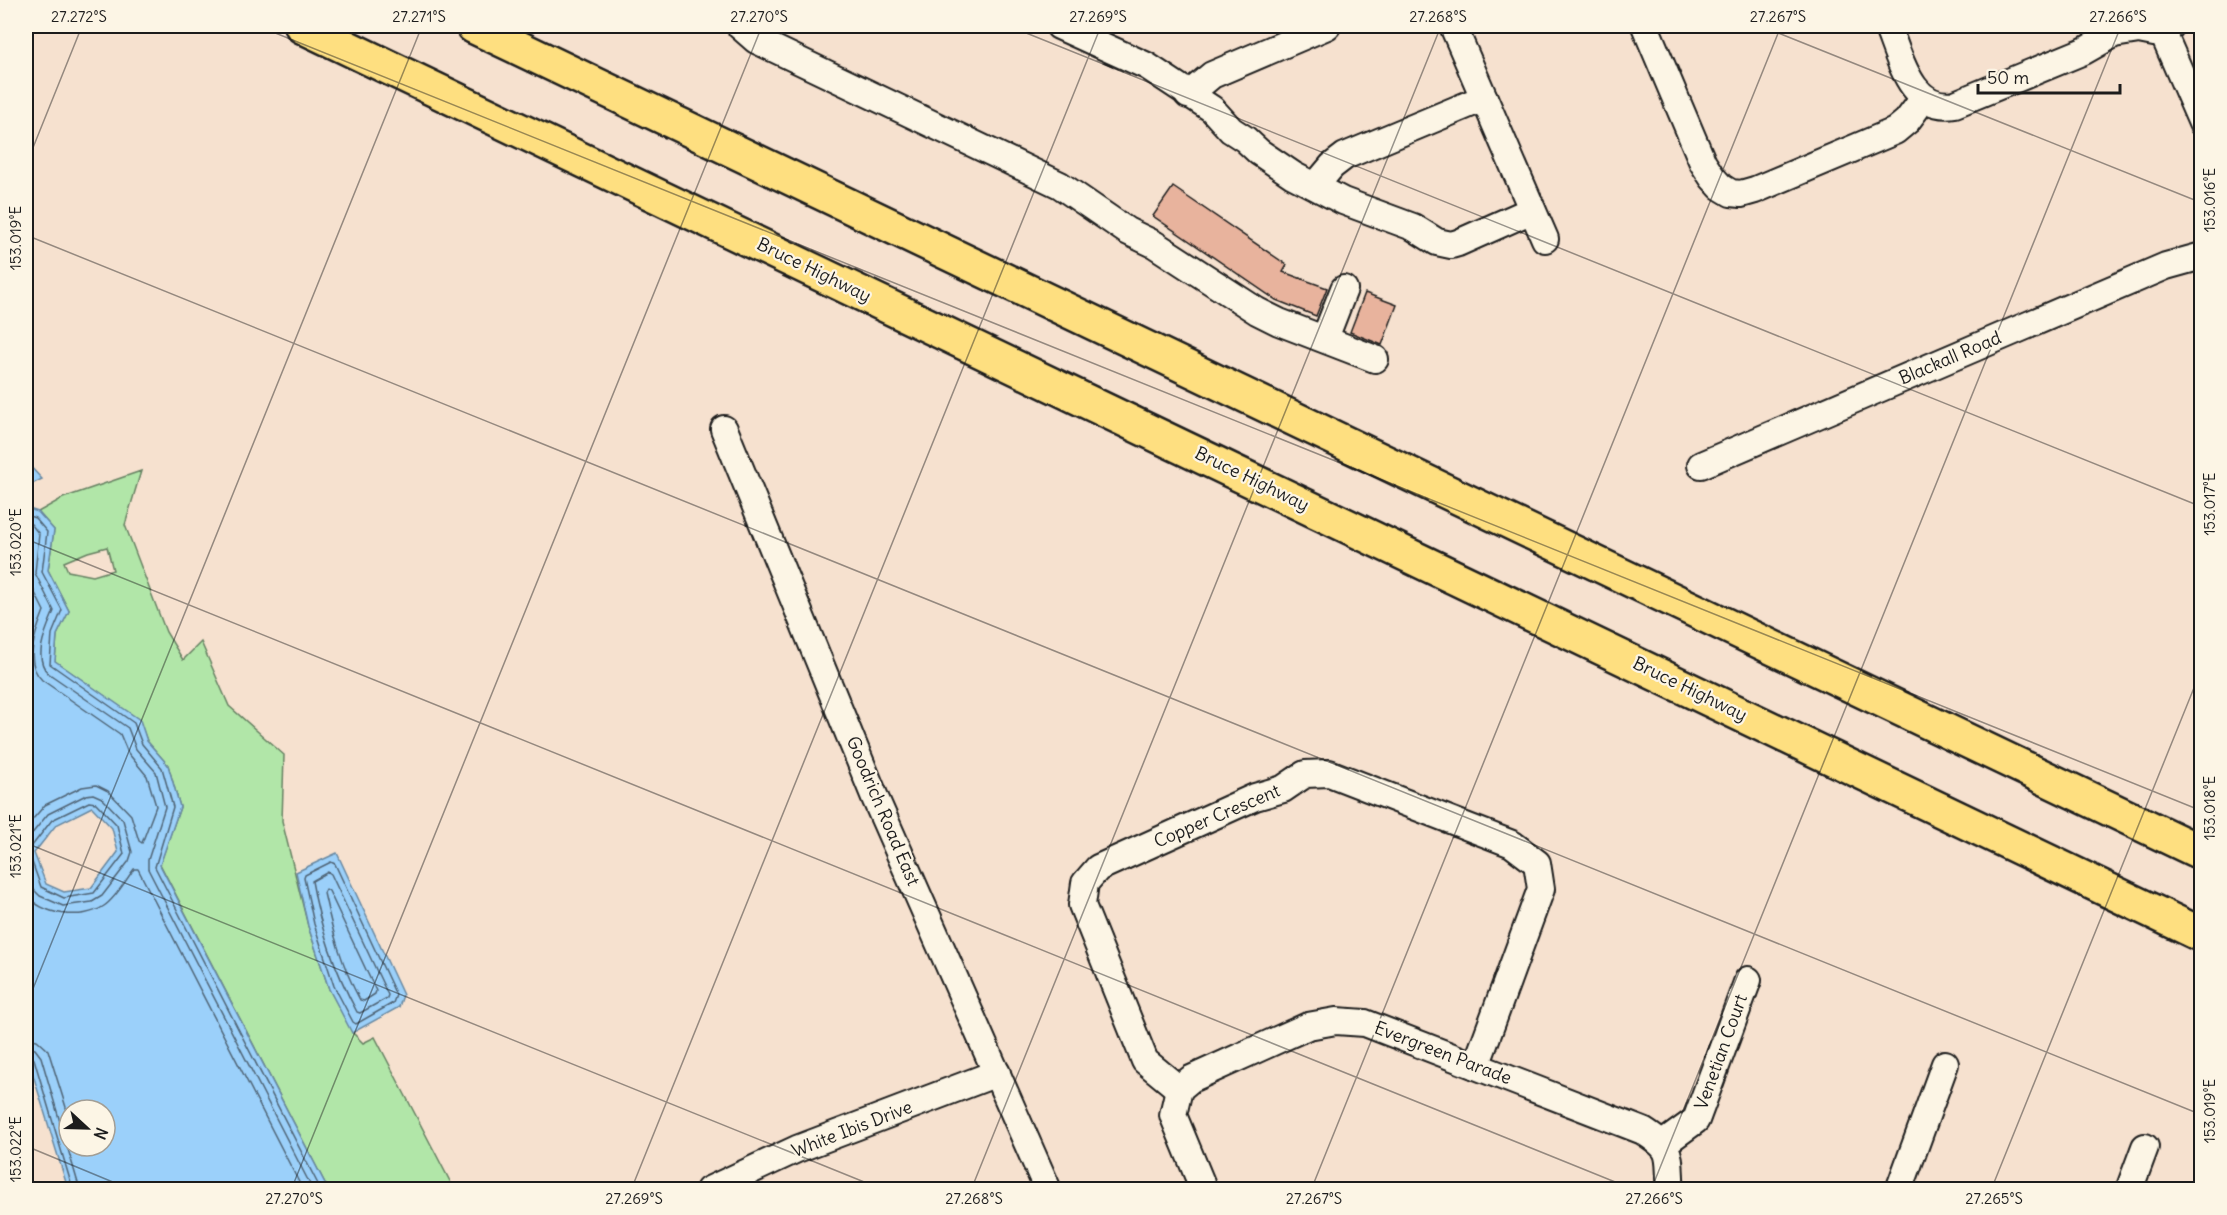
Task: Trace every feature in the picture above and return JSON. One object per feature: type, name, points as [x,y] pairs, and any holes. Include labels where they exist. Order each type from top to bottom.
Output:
[{"type":"highway","name":"Bruce Highway","points":[[302,26],[2202,935]]},
{"type":"highway","points":[[472,26],[2202,853]]},
{"type":"street","points":[[740,26],[756,40],[1060,184],[1127,231],[1154,244],[1240,301],[1279,322],[1375,359]]},
{"type":"street","points":[[1059,26],[1138,61],[1218,114],[1226,125],[1282,168],[1342,201],[1413,227],[1428,238],[1443,244],[1458,243],[1532,210]]},
{"type":"street","points":[[1188,95],[1212,75],[1327,26]]},
{"type":"street","points":[[1453,26],[1545,239]]},
{"type":"street","points":[[1645,26],[1704,163],[1721,187],[1731,193],[1741,194],[1755,190],[1895,131],[1907,121],[1924,99]]},
{"type":"street","points":[[1887,26],[1913,87],[1924,99],[1935,105],[1955,104],[2084,51],[2114,34],[2139,30],[2154,33],[2167,28],[2202,123]]},
{"type":"street","points":[[1316,185],[1332,166],[1345,156],[1484,98]]},
{"type":"street","name":"Blackall Road","points":[[1701,465],[2166,266],[2202,256]]},
{"type":"street","points":[[1325,338],[1344,289]]},
{"type":"street","name":"Goodrich Road East","points":[[724,429],[876,800],[1048,1190]]},
{"type":"street","name":"Copper Crescent","points":[[1179,1089],[1145,1060],[1082,905],[1085,883],[1098,868],[1255,797],[1283,789],[1305,774],[1329,773],[1512,844],[1537,863],[1541,889],[1476,1066]]},
{"type":"street","name":"Venetian Court","points":[[1663,1144],[1696,1120],[1748,980]]},
{"type":"street","name":"Evergreen Parade","points":[[1179,1089],[1191,1079],[1308,1026],[1336,1021],[1365,1023],[1643,1131],[1663,1144]]},
{"type":"street","points":[[1899,1190],[1945,1064]]},
{"type":"street","name":"White Ibis Drive","points":[[710,1190],[798,1149],[997,1073]]},
{"type":"street","points":[[1179,1089],[1173,1115],[1204,1190]]},
{"type":"street","points":[[1663,1144],[1669,1156],[1671,1190]]},
{"type":"street","points":[[2129,1190],[2145,1147]]},
{"type":"green space","points":[[141,471],[125,525],[166,632],[183,660],[201,642],[229,706],[284,755],[282,821],[308,926],[329,989],[353,1033],[363,1043],[375,1037],[454,1189],[328,1189],[160,864],[180,807],[168,765],[147,741],[139,720],[55,661],[57,635],[69,611],[48,570],[54,530],[38,512],[63,498]],"holes":[[[107,547],[113,570],[93,576],[68,571],[64,562]]]},
{"type":"water","points":[[26,462],[42,479],[26,487]]},
{"type":"water","points":[[26,508],[38,512],[54,530],[48,570],[69,611],[57,635],[55,661],[140,720],[147,741],[168,765],[180,807],[160,865],[328,1189],[68,1189],[58,1158],[117,1158],[117,1098],[57,1098],[57,1153],[26,1052]],"holes":[[[92,807],[112,828],[118,852],[91,888],[64,892],[46,884],[34,853],[56,825]]]},
{"type":"water","points":[[337,853],[403,995],[399,1007],[352,1033],[329,989],[308,926],[296,872]]},
{"type":"building","points":[[1173,187],[1287,265],[1283,272],[1327,288],[1316,316],[1276,300],[1153,216]]},
{"type":"building","points":[[1365,293],[1397,305],[1382,345],[1350,332]]}]
